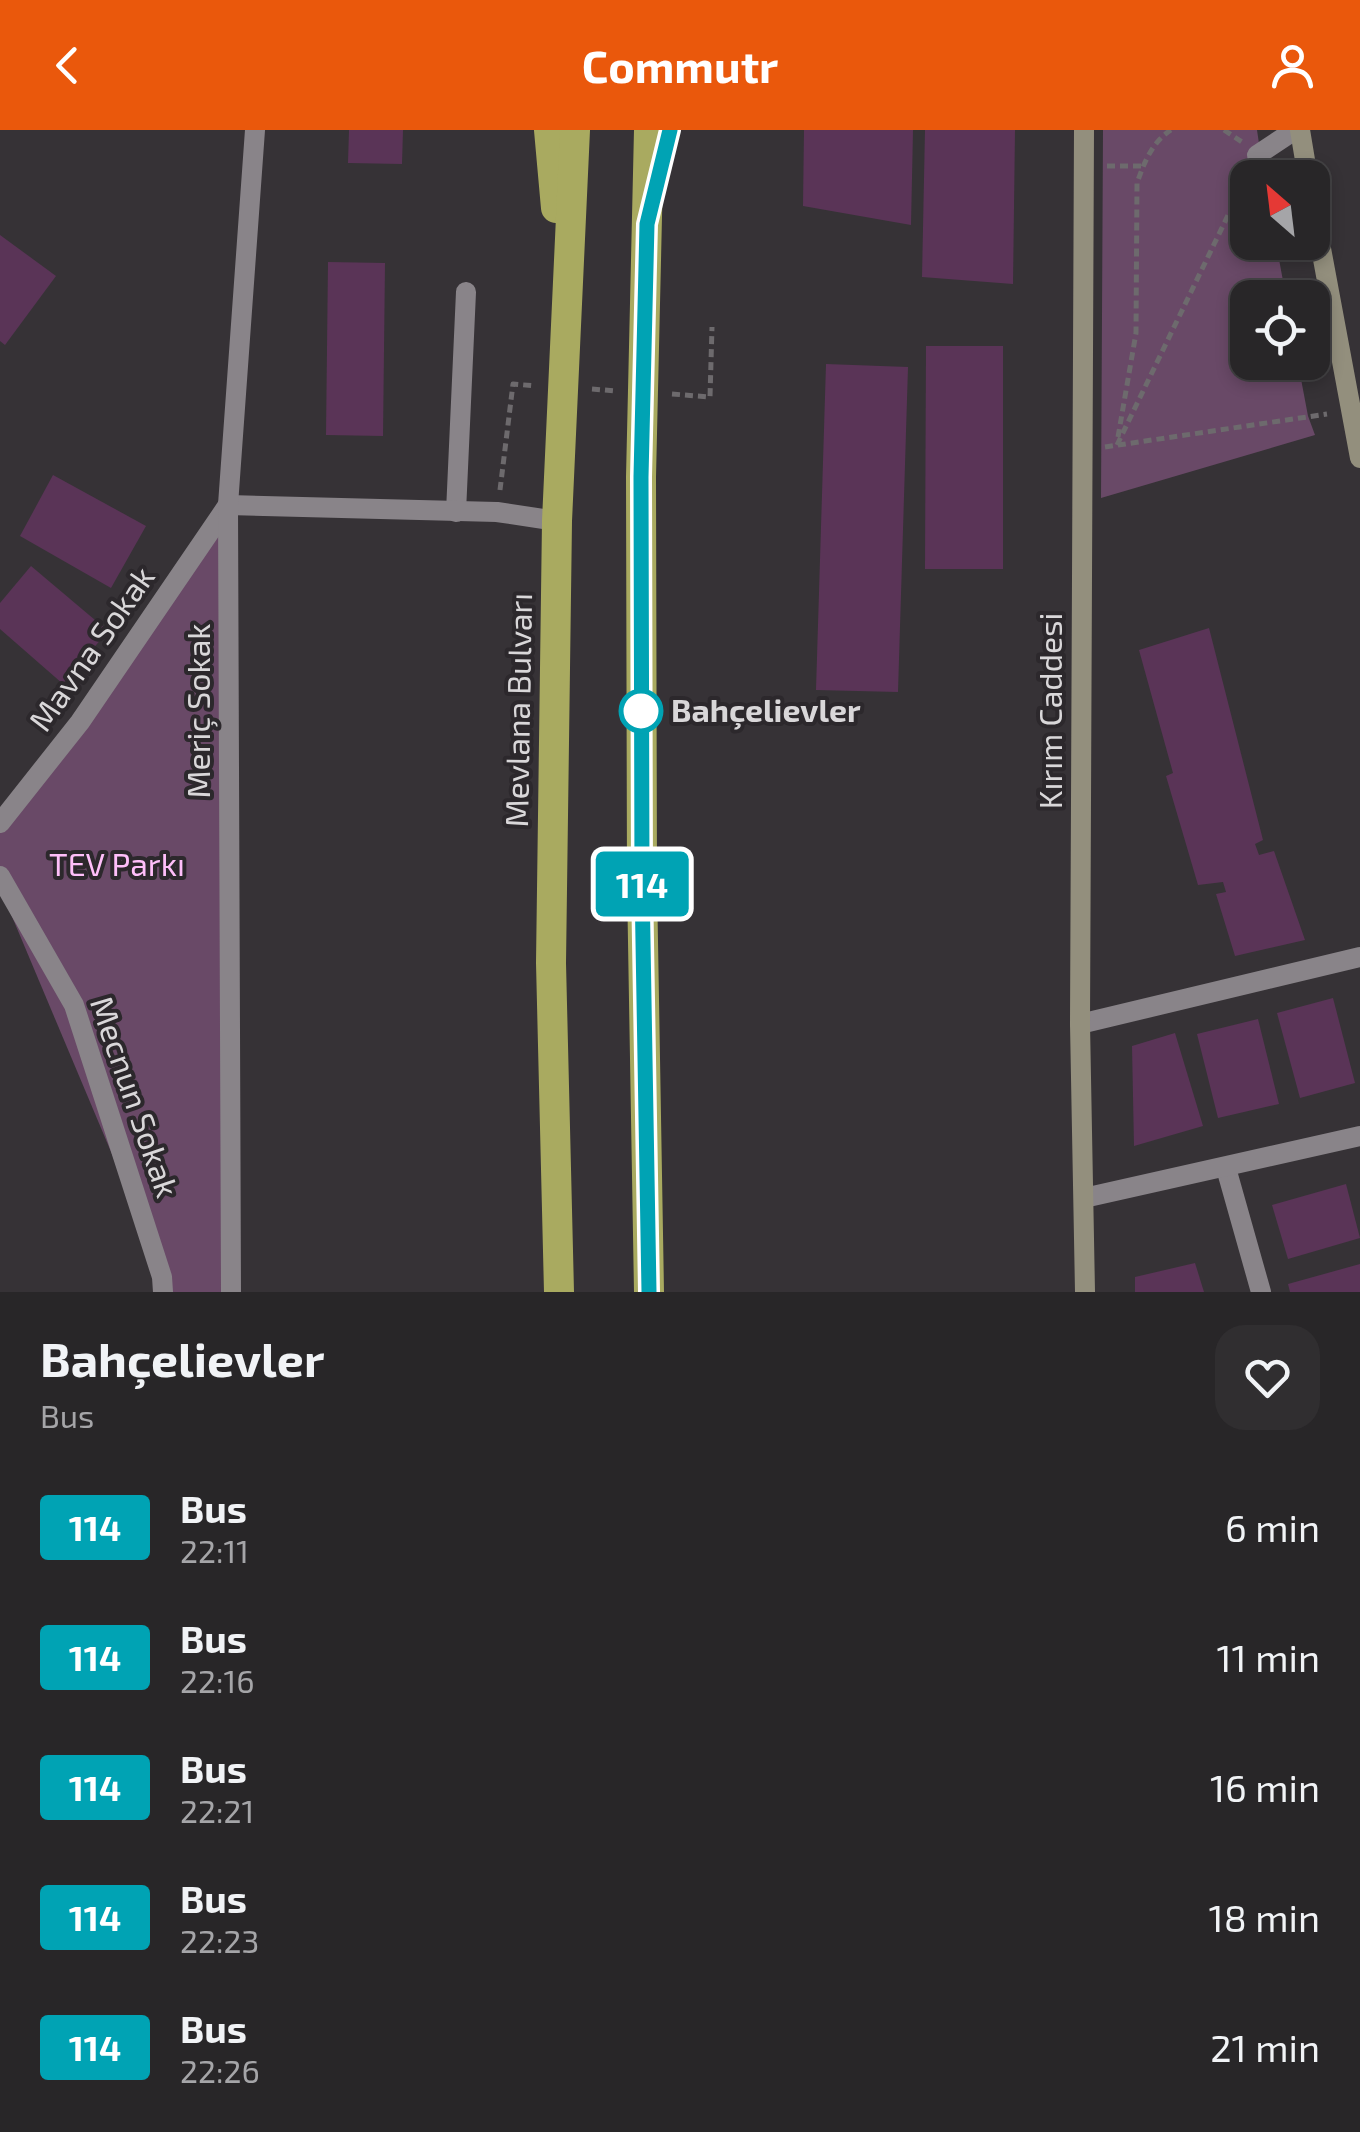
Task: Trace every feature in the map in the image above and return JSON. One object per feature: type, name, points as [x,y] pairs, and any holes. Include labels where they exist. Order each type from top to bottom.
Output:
[{"type":"highway","points":[[549,130],[565,315]]},
{"type":"highway","name":"Mevlana Bulvarı","points":[[559,1292],[551,963],[557,521],[575,130]]},
{"type":"highway","points":[[648,130],[641,477],[641,806],[650,1292]]},
{"type":"highway","points":[[647,224],[670,130]]},
{"type":"street","name":"Meriç Sokak","points":[[231,1292],[228,505],[255,130]]},
{"type":"street","name":"Kırım Caddesi","points":[[1084,130],[1080,1024],[1085,1292]]},
{"type":"street","points":[[1257,155],[1297,130],[1304,160]]},
{"type":"street","points":[[1323,260],[1360,458]]},
{"type":"street","points":[[456,512],[466,292]]},
{"type":"street","points":[[228,505],[497,512],[557,521]]},
{"type":"street","name":"Mavna Sokak","points":[[0,823],[80,722],[228,505]]},
{"type":"street","name":"Mecnun Sokak","points":[[0,876],[74,1005],[162,1277],[163,1292]]},
{"type":"street","points":[[1080,1024],[1360,957]]},
{"type":"street","points":[[1084,1198],[1360,1136]]},
{"type":"street","points":[[1226,1168],[1261,1292]]},
{"type":"path","points":[[1116,446],[1136,333],[1137,183],[1143,166],[1163,135],[1171,130]]},
{"type":"path","points":[[1116,446],[1257,155]]},
{"type":"path","points":[[1084,165],[1143,166]]},
{"type":"path","points":[[710,397],[712,326]]},
{"type":"path","points":[[497,512],[513,384]]},
{"type":"path","points":[[1083,450],[1350,410]]},
{"type":"green space","points":[[1103,130],[1257,130],[1261,160],[1230,160],[1230,260],[1279,260],[1283,280],[1230,280],[1230,380],[1301,380],[1315,435],[1101,498]]},
{"type":"green space","name":"TEV Parkı","points":[[228,505],[240,1292],[170,1292],[0,888],[0,820]]},
{"type":"building","points":[[349,130],[403,130],[402,164],[348,163]]},
{"type":"building","points":[[804,130],[913,130],[911,225],[803,206]]},
{"type":"building","points":[[925,130],[1015,130],[1013,284],[922,277]]},
{"type":"building","points":[[0,235],[56,276],[5,345],[0,341]]},
{"type":"building","points":[[328,262],[385,263],[383,436],[326,435]]},
{"type":"building","points":[[926,346],[1003,346],[1003,569],[925,569]]},
{"type":"building","points":[[826,364],[908,367],[898,692],[816,690]]},
{"type":"building","points":[[53,475],[146,526],[111,588],[20,536]]},
{"type":"building","points":[[31,566],[108,631],[63,684],[0,629],[0,603]]},
{"type":"building","points":[[1209,628],[1263,840],[1255,844],[1259,855],[1274,851],[1305,940],[1235,956],[1216,894],[1226,892],[1223,882],[1198,885],[1166,776],[1173,773],[1139,650]]},
{"type":"building","points":[[1333,998],[1355,1083],[1300,1098],[1277,1013]]},
{"type":"building","points":[[1258,1019],[1279,1104],[1218,1118],[1197,1034]]},
{"type":"building","points":[[1175,1033],[1203,1126],[1134,1146],[1132,1046]]},
{"type":"building","points":[[1346,1184],[1360,1238],[1288,1259],[1272,1205]]},
{"type":"building","points":[[1195,1263],[1204,1292],[1135,1292],[1135,1277]]},
{"type":"building","points":[[1360,1264],[1360,1292],[1290,1292],[1288,1284]]},
{"type":"bus line","name":"114","points":[[649,1292],[641,477],[647,224],[670,130]]},
{"type":"place","name":"Bahçelievler","points":[[641,711]]}]
